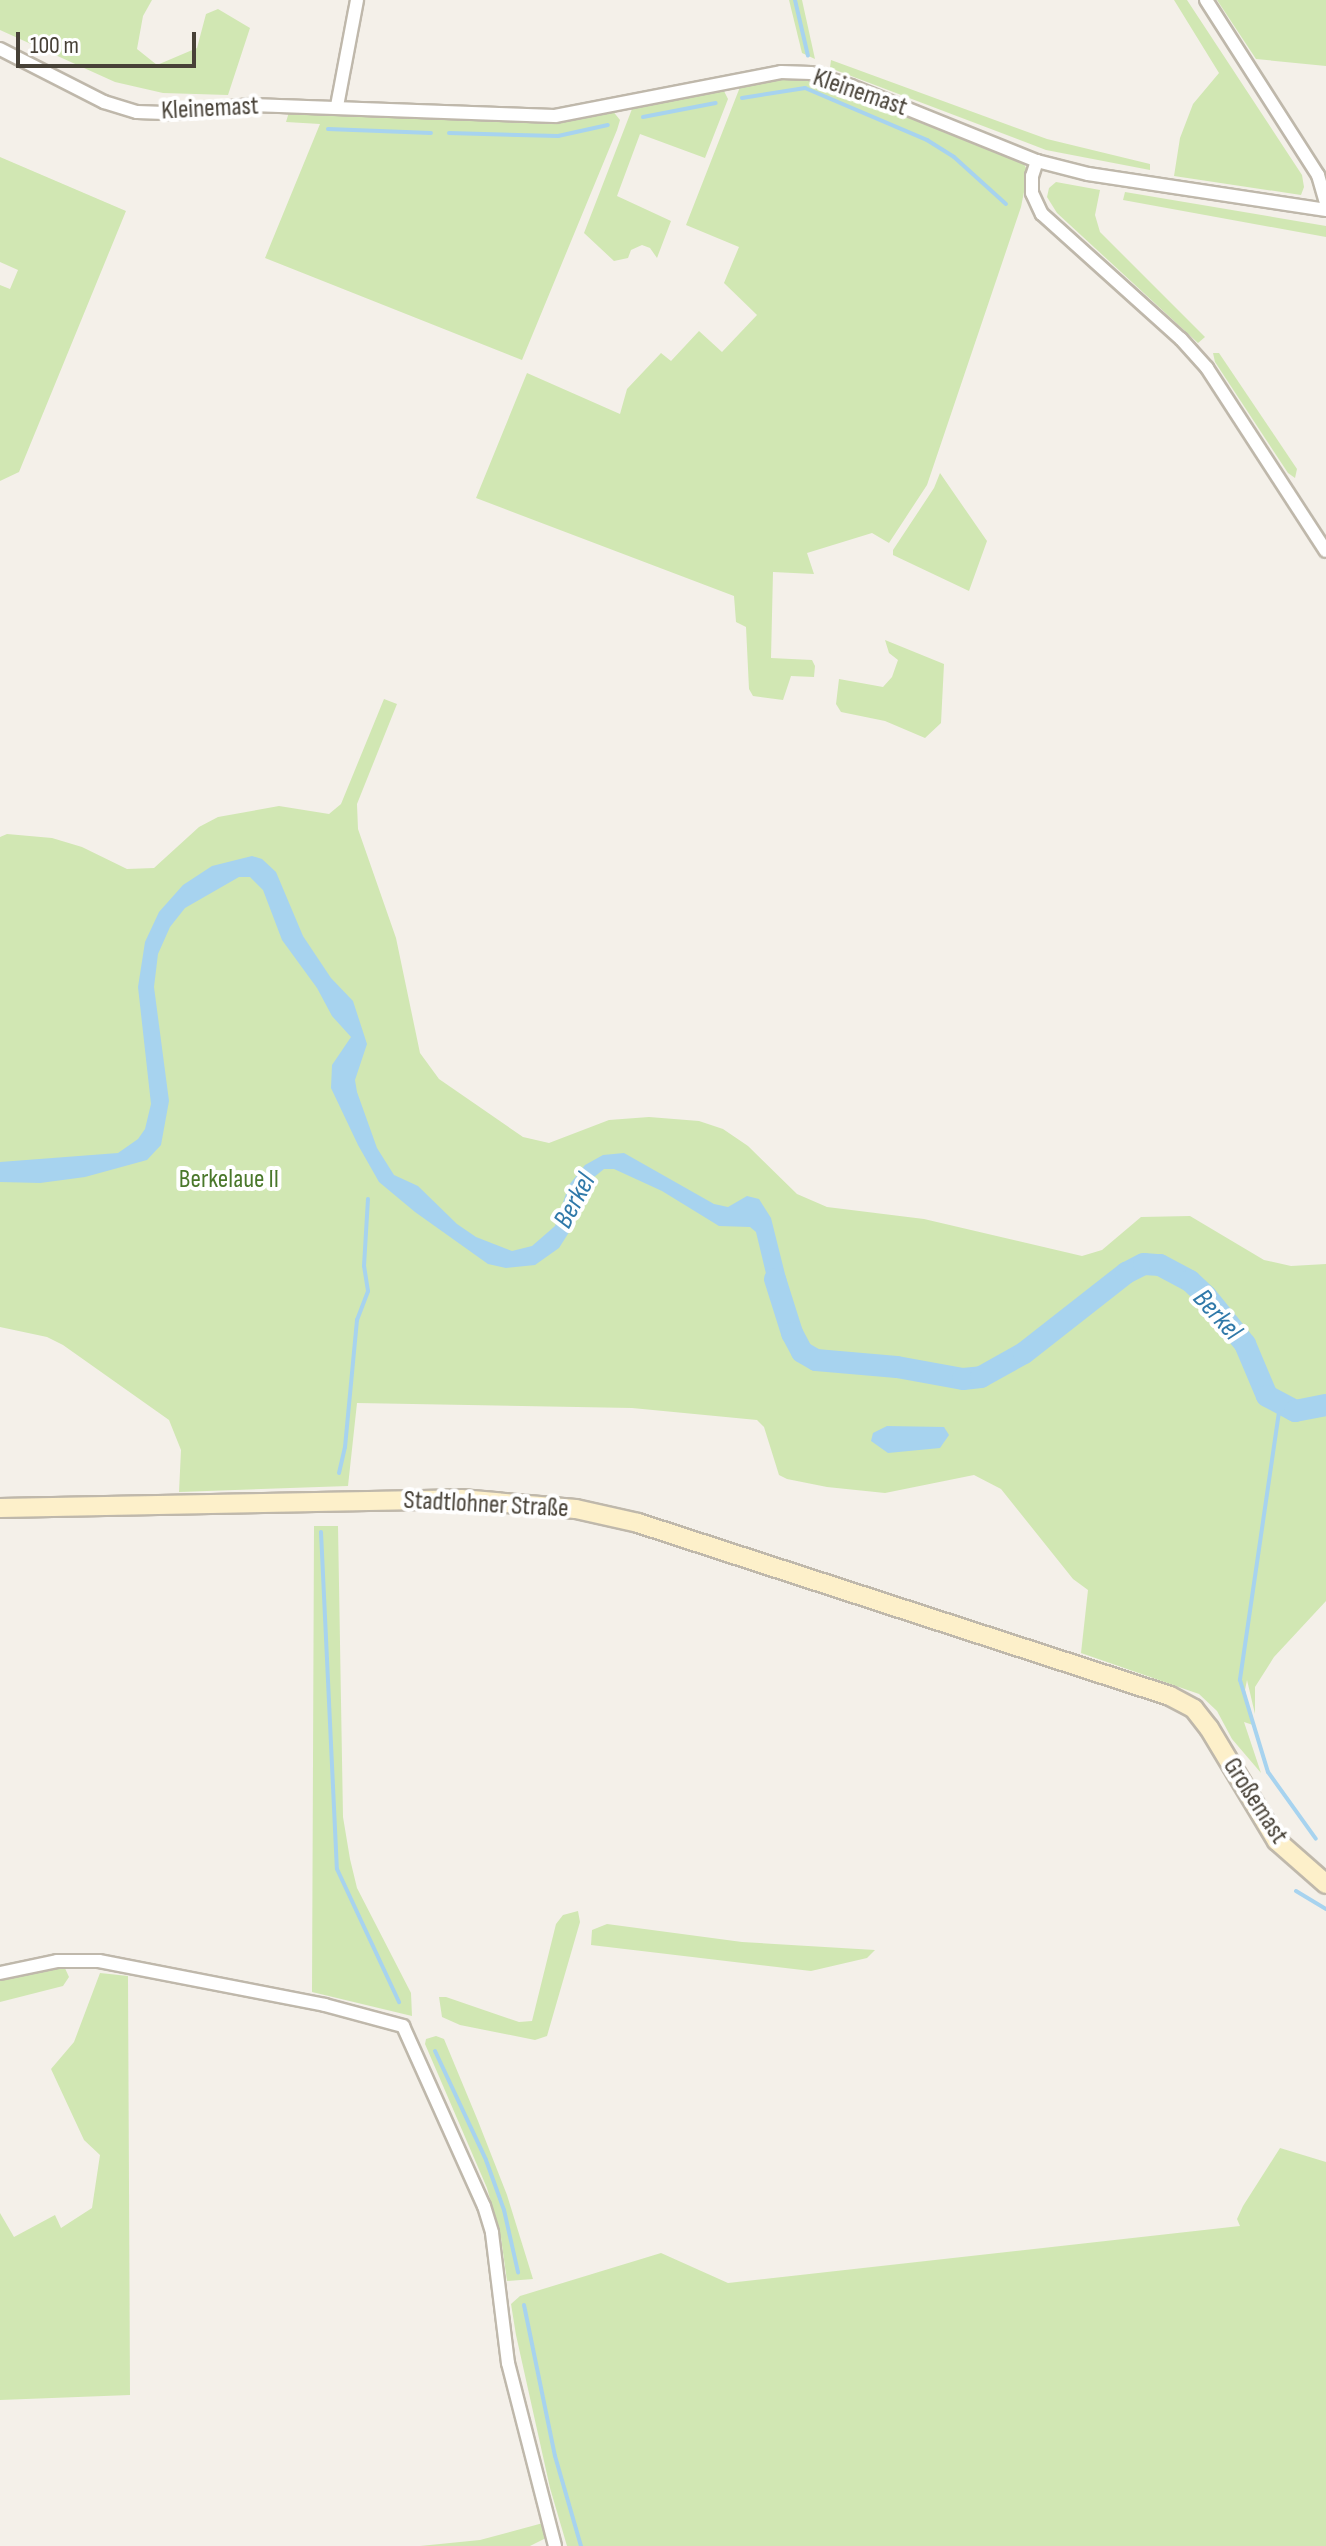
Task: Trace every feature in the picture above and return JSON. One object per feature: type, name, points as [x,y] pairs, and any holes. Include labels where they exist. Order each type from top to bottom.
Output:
[{"type":"street","points":[[337,106],[357,0]]},
{"type":"street","points":[[1206,0],[1318,175],[1326,203]]},
{"type":"street","name":"Kleinemast","points":[[0,49],[104,102],[137,112],[172,113],[251,105],[555,116],[781,72],[811,73],[1037,161],[1088,174],[1326,210]]},
{"type":"street","points":[[1037,161],[1032,193],[1042,214],[1181,339],[1207,368],[1326,551]]},
{"type":"street","name":"Stadtlohner Straße","points":[[0,1508],[461,1499],[533,1503],[638,1523],[1148,1687],[1194,1709]]},
{"type":"street","name":"Großemast","points":[[1194,1709],[1209,1728],[1277,1841],[1326,1884]]},
{"type":"street","points":[[0,1973],[66,1959],[99,1961],[325,2005],[403,2026],[484,2206],[492,2233],[508,2363],[555,2546]]},
{"type":"green space","points":[[0,0],[152,0],[143,16],[137,49],[157,65],[197,48],[206,14],[218,9],[250,28],[228,95],[163,93],[115,82],[0,30]]},
{"type":"green space","points":[[789,0],[802,0],[815,59],[802,53]]},
{"type":"green space","points":[[1174,0],[1187,0],[1302,175],[1304,187],[1301,195],[1174,176],[1180,138],[1193,104],[1219,73]]},
{"type":"green space","points":[[1217,0],[1326,0],[1326,66],[1256,59]]},
{"type":"green space","points":[[831,60],[1047,139],[1150,164],[1150,170],[1046,150],[830,68]]},
{"type":"green space","points":[[778,76],[821,80],[1021,158],[1028,172],[1021,207],[927,485],[889,543],[872,533],[807,553],[814,574],[773,572],[771,658],[812,660],[815,666],[814,677],[791,676],[783,700],[753,696],[749,689],[746,627],[736,622],[734,596],[476,498],[527,373],[620,414],[627,389],[661,353],[671,361],[699,331],[722,352],[757,315],[724,283],[739,247],[686,225],[740,87],[745,83]]},
{"type":"green space","points":[[723,89],[728,99],[705,158],[640,134],[617,196],[671,221],[657,258],[650,248],[642,245],[631,250],[628,258],[614,261],[584,233],[632,109],[640,103]]},
{"type":"green space","points":[[612,110],[620,120],[617,130],[522,360],[265,258],[320,124],[286,122],[289,112]]},
{"type":"green space","points":[[0,157],[126,211],[19,472],[0,481],[0,285],[10,289],[18,270],[0,262]]},
{"type":"green space","points":[[1056,182],[1100,190],[1095,215],[1100,232],[1205,337],[1198,343],[1057,213],[1047,197],[1049,188]]},
{"type":"green space","points":[[1125,192],[1326,226],[1326,237],[1123,200]]},
{"type":"green space","points":[[1213,353],[1219,353],[1297,469],[1295,478],[1288,473],[1215,362]]},
{"type":"green space","points":[[940,473],[987,541],[969,591],[893,555],[893,550],[934,488]]},
{"type":"green space","points":[[885,640],[944,664],[941,723],[925,738],[885,721],[841,712],[836,704],[839,679],[883,687],[892,677],[898,660],[889,653]]},
{"type":"green space","name":"Berkelaue II","points":[[384,699],[397,704],[357,804],[358,829],[396,938],[420,1053],[439,1079],[523,1137],[549,1143],[609,1120],[649,1117],[699,1121],[723,1129],[748,1146],[797,1194],[827,1207],[924,1219],[1082,1256],[1102,1250],[1141,1217],[1190,1216],[1264,1260],[1291,1266],[1326,1264],[1326,1601],[1274,1657],[1255,1687],[1255,1714],[1247,1680],[1245,1690],[1253,1725],[1244,1722],[1261,1773],[1232,1739],[1217,1711],[1199,1694],[1081,1653],[1088,1590],[1073,1579],[1001,1489],[974,1475],[885,1493],[787,1479],[779,1475],[764,1427],[757,1420],[632,1408],[357,1403],[348,1486],[179,1492],[181,1450],[169,1420],[63,1345],[47,1337],[0,1327],[0,837],[7,834],[52,838],[82,847],[127,869],[154,868],[199,827],[218,817],[279,806],[329,814],[341,804]]},
{"type":"green space","points":[[314,1526],[338,1526],[343,1817],[350,1859],[357,1888],[411,1993],[412,2016],[312,1992]]},
{"type":"green space","points":[[578,1911],[580,1922],[547,2036],[535,2040],[460,2025],[442,2017],[439,1997],[519,2022],[532,2021],[556,1924],[563,1915]]},
{"type":"green space","points":[[607,1924],[742,1942],[875,1950],[867,1958],[811,1971],[591,1945],[592,1930]]},
{"type":"green space","points":[[64,1966],[69,1977],[63,1986],[0,2002],[0,1981]]},
{"type":"green space","points":[[100,1973],[128,1976],[130,2395],[0,2400],[0,2213],[14,2237],[55,2215],[61,2228],[92,2208],[100,2155],[84,2140],[51,2069],[74,2042]]},
{"type":"green space","points":[[436,2036],[444,2039],[478,2121],[507,2195],[533,2279],[507,2281],[501,2238],[487,2188],[425,2044],[426,2039]]},
{"type":"green space","points":[[1280,2148],[1326,2162],[1326,2546],[567,2546],[550,2488],[516,2335],[511,2304],[520,2296],[661,2253],[728,2283],[1240,2226],[1237,2219],[1243,2206]]},
{"type":"green space","points":[[543,2523],[546,2538],[530,2546],[420,2546],[480,2540]]},
{"type":"water","points":[[252,856],[262,859],[276,872],[303,936],[331,978],[353,1001],[367,1044],[355,1080],[357,1092],[377,1148],[394,1175],[418,1186],[457,1224],[476,1237],[512,1251],[532,1246],[555,1226],[569,1185],[585,1165],[603,1155],[624,1153],[714,1204],[728,1207],[747,1196],[759,1199],[771,1218],[793,1306],[774,1307],[756,1232],[750,1227],[719,1226],[662,1191],[614,1169],[604,1169],[588,1182],[573,1226],[559,1248],[535,1265],[506,1268],[488,1264],[415,1212],[379,1182],[358,1145],[331,1088],[332,1065],[351,1037],[332,1016],[317,988],[282,940],[263,890],[250,877],[239,877],[185,908],[170,927],[158,954],[154,987],[169,1101],[161,1145],[147,1160],[85,1177],[40,1183],[0,1182],[0,1162],[118,1153],[138,1139],[145,1129],[151,1104],[138,987],[145,942],[159,912],[183,885],[212,866]]},
{"type":"water","points":[[887,1426],[944,1427],[949,1435],[940,1448],[888,1453],[871,1441],[873,1433]]},
{"type":"waterway","points":[[795,0],[808,56]]},
{"type":"waterway","points":[[742,98],[805,88],[927,140],[954,157],[1006,204]]},
{"type":"waterway","points":[[643,117],[716,103]]},
{"type":"waterway","points":[[449,133],[558,136],[608,125]]},
{"type":"waterway","points":[[328,129],[431,133]]},
{"type":"waterway","points":[[339,1473],[345,1447],[357,1320],[368,1291],[364,1266],[368,1199]]},
{"type":"waterway","name":"Berkel","points":[[775,1279],[792,1333],[802,1352],[816,1360],[897,1367],[963,1379],[981,1377],[1024,1353],[1126,1273],[1144,1264],[1160,1265],[1190,1281],[1206,1296],[1245,1344],[1267,1396],[1295,1411],[1326,1405]]},
{"type":"waterway","points":[[1280,1405],[1240,1680],[1268,1772],[1316,1839]]},
{"type":"waterway","points":[[321,1532],[337,1869],[399,2002]]},
{"type":"waterway","points":[[1296,1891],[1326,1909]]},
{"type":"waterway","points":[[435,2051],[486,2160],[504,2210],[518,2272]]},
{"type":"waterway","points":[[524,2305],[555,2456],[581,2546]]}]
